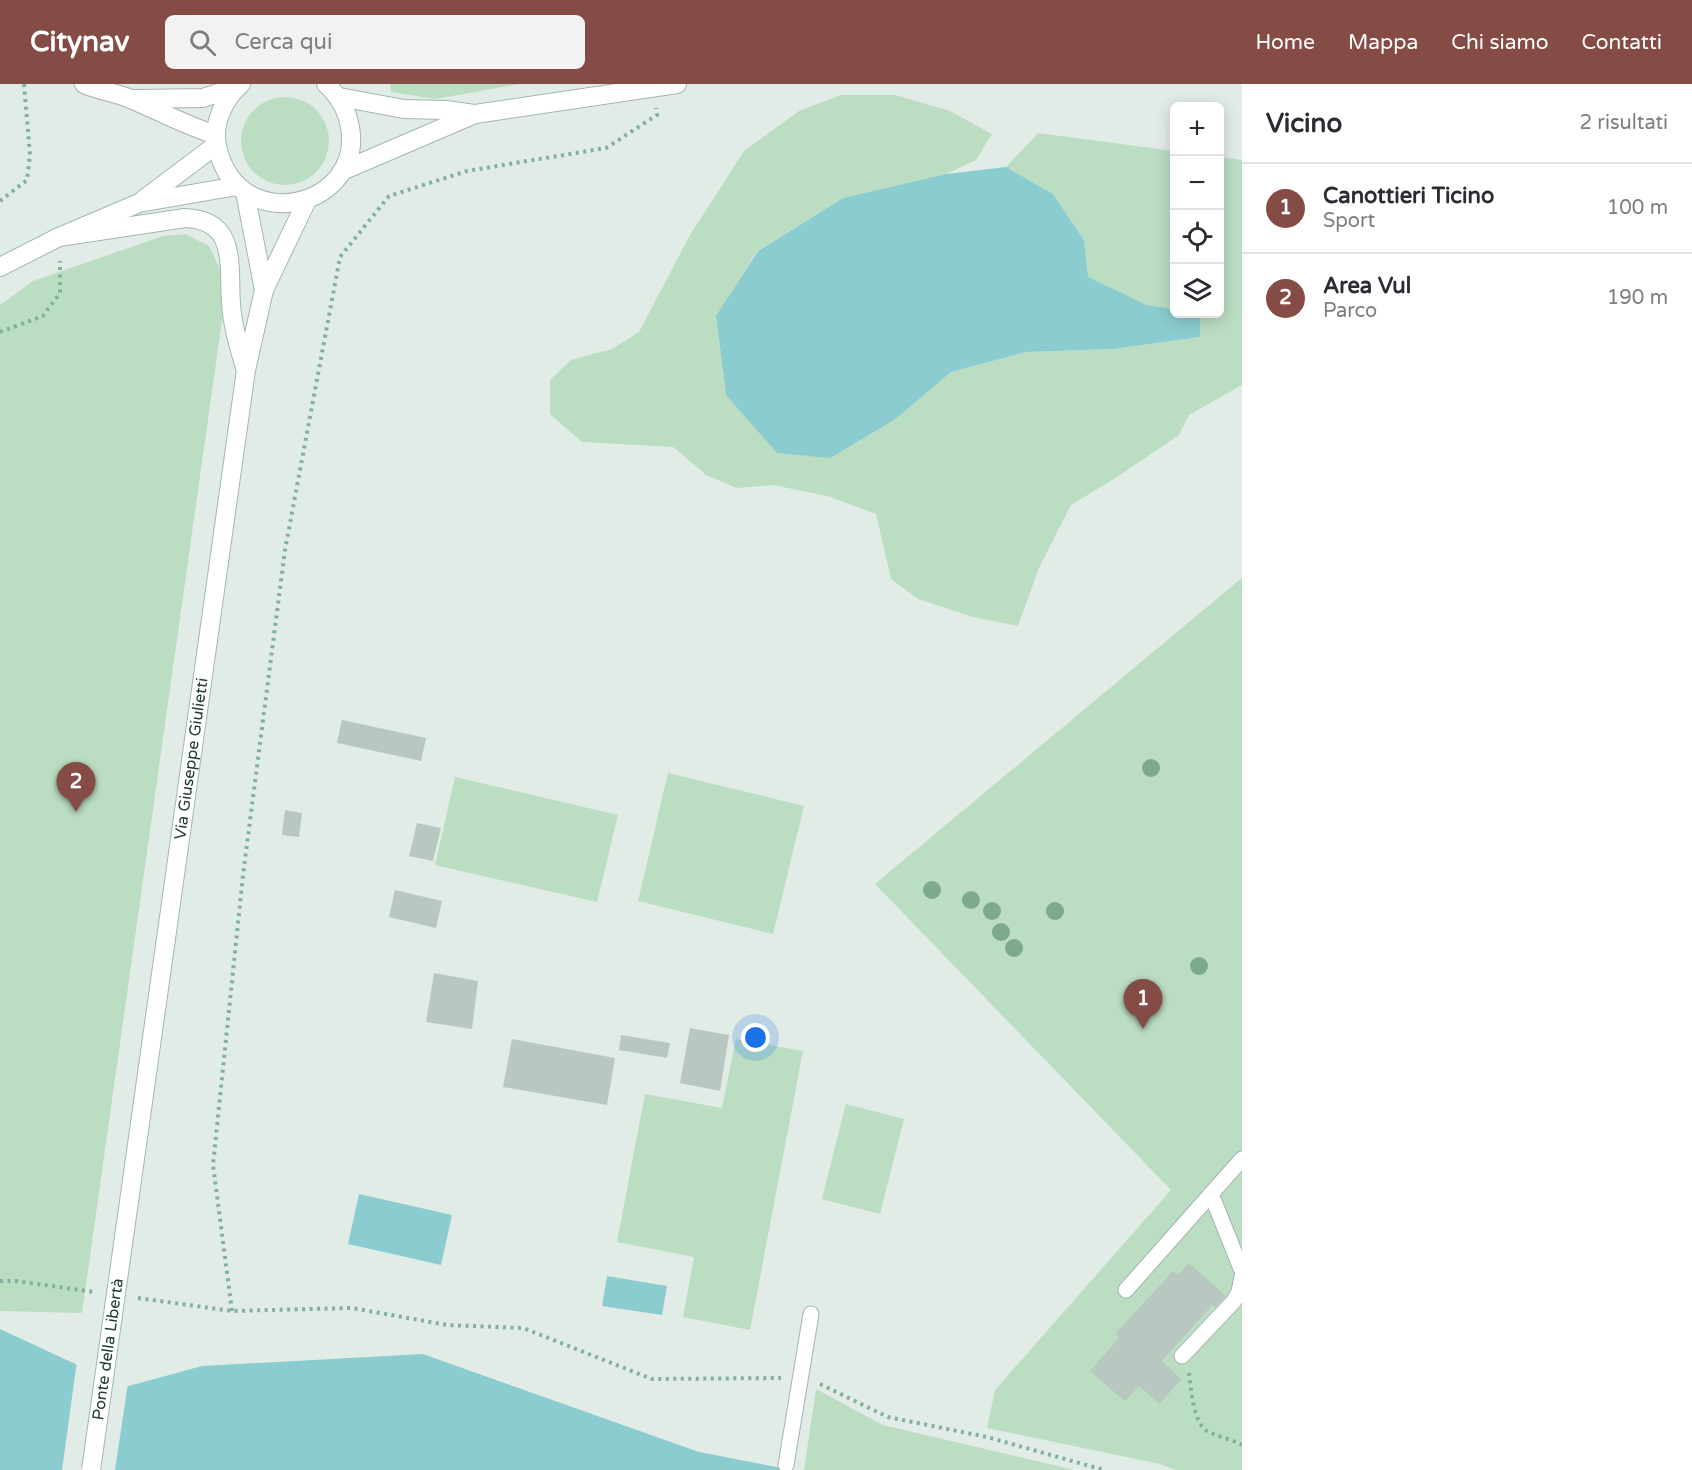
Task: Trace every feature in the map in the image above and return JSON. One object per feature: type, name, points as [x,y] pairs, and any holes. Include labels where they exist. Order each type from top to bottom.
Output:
[{"type":"main road","points":[[84,84],[130,99],[216,140]]},
{"type":"main road","points":[[240,85],[227,99],[219,117],[216,140],[220,160],[227,174],[241,189],[259,200],[291,204],[307,200],[327,189],[342,171],[349,153],[351,134],[348,115],[339,98],[326,84]]},
{"type":"main road","points":[[342,171],[475,114],[676,84]]},
{"type":"main road","points":[[130,99],[202,98],[240,85]]},
{"type":"main road","points":[[339,98],[404,109],[446,110],[475,114]]},
{"type":"main road","points":[[139,203],[216,140]]},
{"type":"main road","points":[[0,267],[59,237],[139,203],[241,189]]},
{"type":"main road","name":"Via Giuseppe Giulietti","points":[[241,189],[264,290]]},
{"type":"main road","name":"Via Giuseppe Giulietti","points":[[125,1230],[246,370],[264,290],[307,200]]},
{"type":"main road","points":[[59,237],[185,218],[197,218],[208,223],[219,231],[229,254],[231,311],[246,370]]},
{"type":"main road","name":"Ponte della Libertà","points":[[90,1470],[125,1230]]},
{"type":"lane","points":[[1126,1290],[1242,1159]]},
{"type":"lane","points":[[1211,1194],[1242,1271]]},
{"type":"lane","points":[[1182,1356],[1234,1301],[1239,1292],[1242,1277]]},
{"type":"lane","points":[[786,1466],[811,1314]]},
{"type":"path","points":[[0,201],[27,180],[30,155],[24,84]]},
{"type":"path","points":[[232,1311],[213,1165],[243,875],[285,550],[340,257],[389,196],[467,171],[606,148],[657,115],[654,88]]},
{"type":"path","points":[[0,332],[43,316],[60,293],[59,237]]},
{"type":"path","points":[[0,1281],[16,1281],[101,1293]]},
{"type":"path","points":[[132,1297],[232,1311],[352,1308],[447,1325],[523,1328],[652,1379],[809,1378],[888,1418],[987,1437],[1104,1470]]},
{"type":"path","points":[[1182,1356],[1189,1370],[1194,1409],[1199,1424],[1205,1430],[1242,1445]]},
{"type":"green space","points":[[390,84],[520,84],[435,99],[391,92]]},
{"type":"green space","points":[[841,95],[895,95],[950,111],[992,134],[976,160],[946,174],[843,198],[757,251],[716,317],[726,395],[897,418],[951,372],[1026,352],[1114,349],[1200,337],[1200,318],[1224,318],[1224,158],[1242,160],[1242,385],[1189,415],[1179,435],[1071,505],[1039,568],[1018,626],[973,617],[918,599],[891,579],[876,514],[827,496],[773,485],[737,488],[706,475],[673,447],[582,442],[550,414],[550,380],[571,360],[612,349],[639,332],[690,235],[744,151],[799,111]]},
{"type":"green space","points":[[285,97],[302,100],[316,110],[326,124],[329,141],[326,158],[316,172],[302,182],[285,185],[268,182],[254,172],[244,158],[241,141],[244,124],[254,110],[268,100]]},
{"type":"green space","points":[[1038,133],[1170,150],[1170,308],[1147,305],[1087,277],[1084,240],[1053,194],[1006,167]]},
{"type":"green space","points":[[185,234],[209,246],[224,277],[223,313],[82,1313],[0,1311],[0,305],[33,281],[163,236]]},
{"type":"green space","points":[[1242,578],[1242,1470],[1175,1470],[1160,1464],[987,1428],[995,1390],[1171,1190],[875,884]]},
{"type":"green space","points":[[668,773],[804,806],[773,934],[638,901]]},
{"type":"green space","points":[[455,777],[618,815],[597,902],[435,865]]},
{"type":"green space","points":[[736,1039],[803,1051],[750,1330],[683,1317],[694,1257],[617,1242],[645,1094],[722,1108]]},
{"type":"green space","points":[[846,1104],[904,1119],[880,1214],[822,1199]]},
{"type":"green space","points":[[816,1389],[883,1425],[1075,1470],[804,1470]]},
{"type":"water","points":[[1006,167],[1053,194],[1084,240],[1088,277],[1147,305],[1170,308],[1170,318],[1200,318],[1200,337],[1114,349],[1026,352],[951,372],[897,418],[830,458],[777,453],[726,395],[716,316],[758,251],[843,198],[946,174]]},
{"type":"water","points":[[359,1194],[452,1215],[441,1265],[348,1244]]},
{"type":"water","points":[[607,1276],[667,1286],[662,1315],[602,1306]]},
{"type":"water","points":[[0,1329],[125,1387],[202,1366],[423,1354],[699,1452],[792,1470],[0,1470]]},
{"type":"pier","points":[[77,1361],[128,1383],[115,1470],[62,1470]]},
{"type":"building","points":[[342,720],[426,738],[421,761],[337,743]]},
{"type":"building","points":[[285,810],[302,813],[299,837],[282,835]]},
{"type":"building","points":[[417,823],[441,828],[433,861],[409,856]]},
{"type":"building","points":[[395,890],[442,901],[436,928],[389,917]]},
{"type":"building","points":[[434,973],[478,981],[472,1029],[426,1022]]},
{"type":"building","points":[[690,1028],[729,1035],[720,1091],[680,1083]]},
{"type":"building","points":[[621,1035],[670,1043],[667,1058],[619,1050]]},
{"type":"building","points":[[512,1039],[615,1058],[607,1105],[503,1087]]},
{"type":"building","points":[[1189,1263],[1226,1296],[1215,1307],[1212,1305],[1162,1361],[1181,1379],[1160,1404],[1139,1386],[1125,1401],[1090,1371],[1119,1338],[1115,1334],[1173,1271],[1178,1275]]},
{"type":"place","name":"Area Vul","points":[[76,812]]},
{"type":"place","name":"Canottieri Ticino","points":[[1143,1029]]}]
